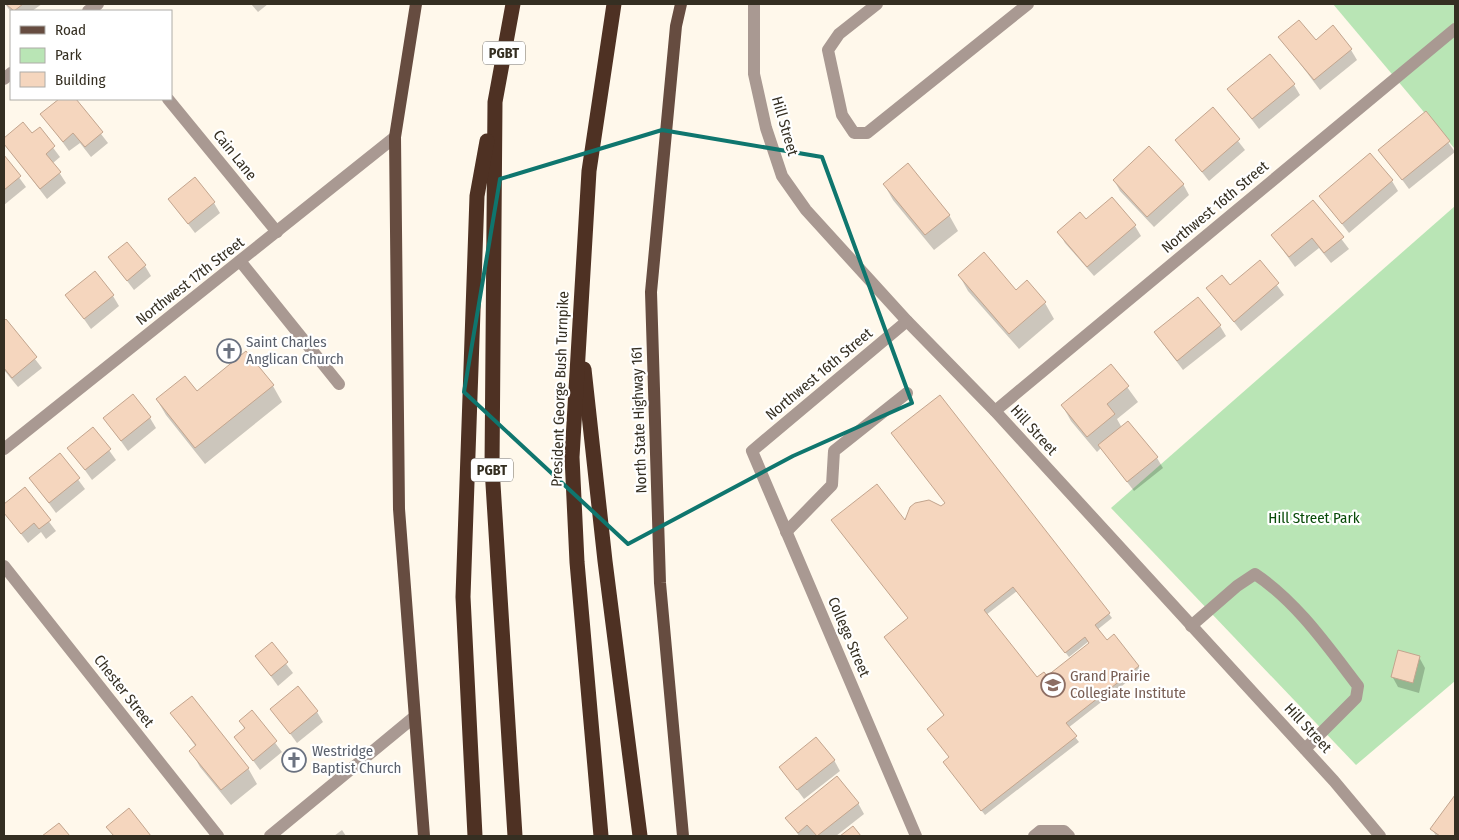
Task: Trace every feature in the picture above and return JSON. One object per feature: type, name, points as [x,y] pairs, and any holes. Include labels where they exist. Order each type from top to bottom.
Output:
[{"type":"highway","name":"PGBT","points":[[513,4],[494,102],[492,468],[515,836]]},
{"type":"highway","name":"President George Bush Turnpike","points":[[601,836],[577,562],[572,457],[589,171],[614,4]]},
{"type":"highway","points":[[475,836],[463,597],[477,196],[494,102]]},
{"type":"highway","points":[[580,324],[605,561],[640,836]]},
{"type":"main road","points":[[416,4],[395,137],[400,509],[413,718],[424,836]]},
{"type":"main road","name":"North State Highway 161","points":[[680,4],[676,26],[651,292],[660,583],[683,836]]},
{"type":"street","name":"Hill Street","points":[[754,4],[754,74],[766,128],[782,176],[806,210],[907,322],[995,411],[1305,749],[1380,836]]},
{"type":"street","points":[[872,5],[839,34],[828,50],[842,115],[854,133],[867,133],[1028,4]]},
{"type":"street","name":"Northwest 16th Street","points":[[995,411],[1455,29]]},
{"type":"street","name":"Cain Lane","points":[[169,100],[277,232]]},
{"type":"street","name":"Northwest 17th Street","points":[[4,449],[395,137]]},
{"type":"street","points":[[240,261],[339,384]]},
{"type":"street","name":"Northwest 16th Street","points":[[752,451],[907,322]]},
{"type":"street","points":[[786,532],[832,485],[834,451],[907,393]]},
{"type":"street","name":"College Street","points":[[752,451],[916,836]]},
{"type":"street","name":"Chester Street","points":[[4,566],[218,836]]},
{"type":"street","points":[[1191,626],[1237,586],[1255,574],[1272,586],[1323,640],[1358,686],[1356,698],[1305,749]]},
{"type":"street","points":[[270,836],[413,718]]},
{"type":"street","points":[[1034,836],[1040,831],[1064,831],[1069,836]]},
{"type":"highlighted area","points":[[662,130],[822,157],[912,403],[793,456],[628,544],[464,392],[500,179]]},
{"type":"green space","points":[[1333,4],[1455,4],[1455,149]]},
{"type":"green space","name":"Hill Street Park","points":[[1455,206],[1455,681],[1356,765],[1111,508]]},
{"type":"building","points":[[6,4],[23,4],[15,10]]},
{"type":"building","points":[[1299,20],[1316,40],[1333,25],[1352,49],[1314,80],[1278,37]]},
{"type":"building","points":[[1270,54],[1295,84],[1252,119],[1227,89]]},
{"type":"building","points":[[58,100],[77,100],[103,132],[85,147],[73,133],[63,142],[40,114]]},
{"type":"building","points":[[1213,107],[1240,139],[1202,172],[1175,140]]},
{"type":"building","points":[[1426,111],[1450,141],[1402,180],[1378,150]]},
{"type":"building","points":[[23,122],[32,133],[40,127],[55,146],[46,154],[61,172],[40,189],[4,144],[4,138]]},
{"type":"building","points":[[1149,146],[1184,184],[1147,217],[1113,180]]},
{"type":"building","points":[[1370,153],[1393,180],[1342,224],[1319,196]]},
{"type":"building","points":[[4,155],[21,176],[4,190]]},
{"type":"building","points":[[908,163],[950,215],[925,235],[883,184]]},
{"type":"building","points":[[195,177],[215,202],[188,224],[168,199]]},
{"type":"building","points":[[1112,197],[1136,225],[1087,267],[1057,232],[1080,212],[1086,219]]},
{"type":"building","points":[[1313,200],[1344,237],[1324,253],[1312,238],[1289,257],[1271,235]]},
{"type":"building","points":[[127,242],[146,265],[127,281],[108,257]]},
{"type":"building","points":[[984,252],[1016,290],[1027,280],[1046,302],[1009,334],[958,275]]},
{"type":"building","points":[[1260,260],[1279,283],[1234,322],[1206,288],[1222,275],[1230,285]]},
{"type":"building","points":[[95,271],[114,295],[84,319],[65,295]]},
{"type":"building","points":[[1198,297],[1221,325],[1177,361],[1154,332]]},
{"type":"building","points":[[6,319],[37,357],[12,378],[4,368],[4,321]]},
{"type":"building","points":[[246,351],[274,385],[195,448],[156,399],[185,376],[197,391]]},
{"type":"building","points":[[1111,364],[1129,386],[1107,404],[1115,414],[1087,437],[1061,405]]},
{"type":"building","points":[[133,394],[151,417],[121,441],[103,418]]},
{"type":"building","points":[[940,395],[1110,613],[1095,625],[1107,640],[1114,634],[1139,666],[1066,723],[1077,736],[981,811],[943,762],[949,757],[927,729],[944,715],[884,637],[908,618],[831,520],[877,484],[905,520],[910,507],[915,503],[929,500],[941,506],[945,503],[891,433]],"holes":[[[1013,587],[1065,653],[1085,637],[1089,643],[1047,676],[1044,672],[1037,677],[984,610]]]},
{"type":"building","points":[[1128,421],[1158,457],[1127,482],[1098,445]]},
{"type":"building","points":[[93,427],[111,449],[85,470],[67,448]]},
{"type":"building","points":[[60,453],[80,478],[49,503],[29,478]]},
{"type":"building","points":[[25,487],[51,520],[39,529],[34,523],[21,534],[4,513],[4,504]]},
{"type":"building","points":[[272,642],[288,662],[271,676],[255,656]]},
{"type":"building","points":[[1398,650],[1420,656],[1413,683],[1391,677]]},
{"type":"building","points":[[298,686],[318,711],[290,734],[270,709]]},
{"type":"building","points":[[192,696],[249,768],[221,790],[189,751],[196,745],[170,713]]},
{"type":"building","points":[[252,710],[277,741],[253,761],[234,737],[245,728],[239,721]]},
{"type":"building","points":[[816,737],[835,760],[797,790],[779,767]]},
{"type":"building","points":[[837,776],[859,803],[817,836],[807,825],[798,833],[785,818]]},
{"type":"building","points":[[1455,795],[1455,836],[1440,836],[1430,829]]},
{"type":"building","points":[[129,808],[151,836],[114,836],[106,827]]},
{"type":"building","points":[[59,823],[70,836],[42,836]]},
{"type":"building","points":[[853,826],[861,836],[840,836]]},
{"type":"place","name":"Saint Charles Anglican Church","points":[[229,351]]},
{"type":"place","name":"Grand Prairie Collegiate Institute","points":[[1053,685]]},
{"type":"place","name":"Westridge Baptist Church","points":[[294,760]]}]
